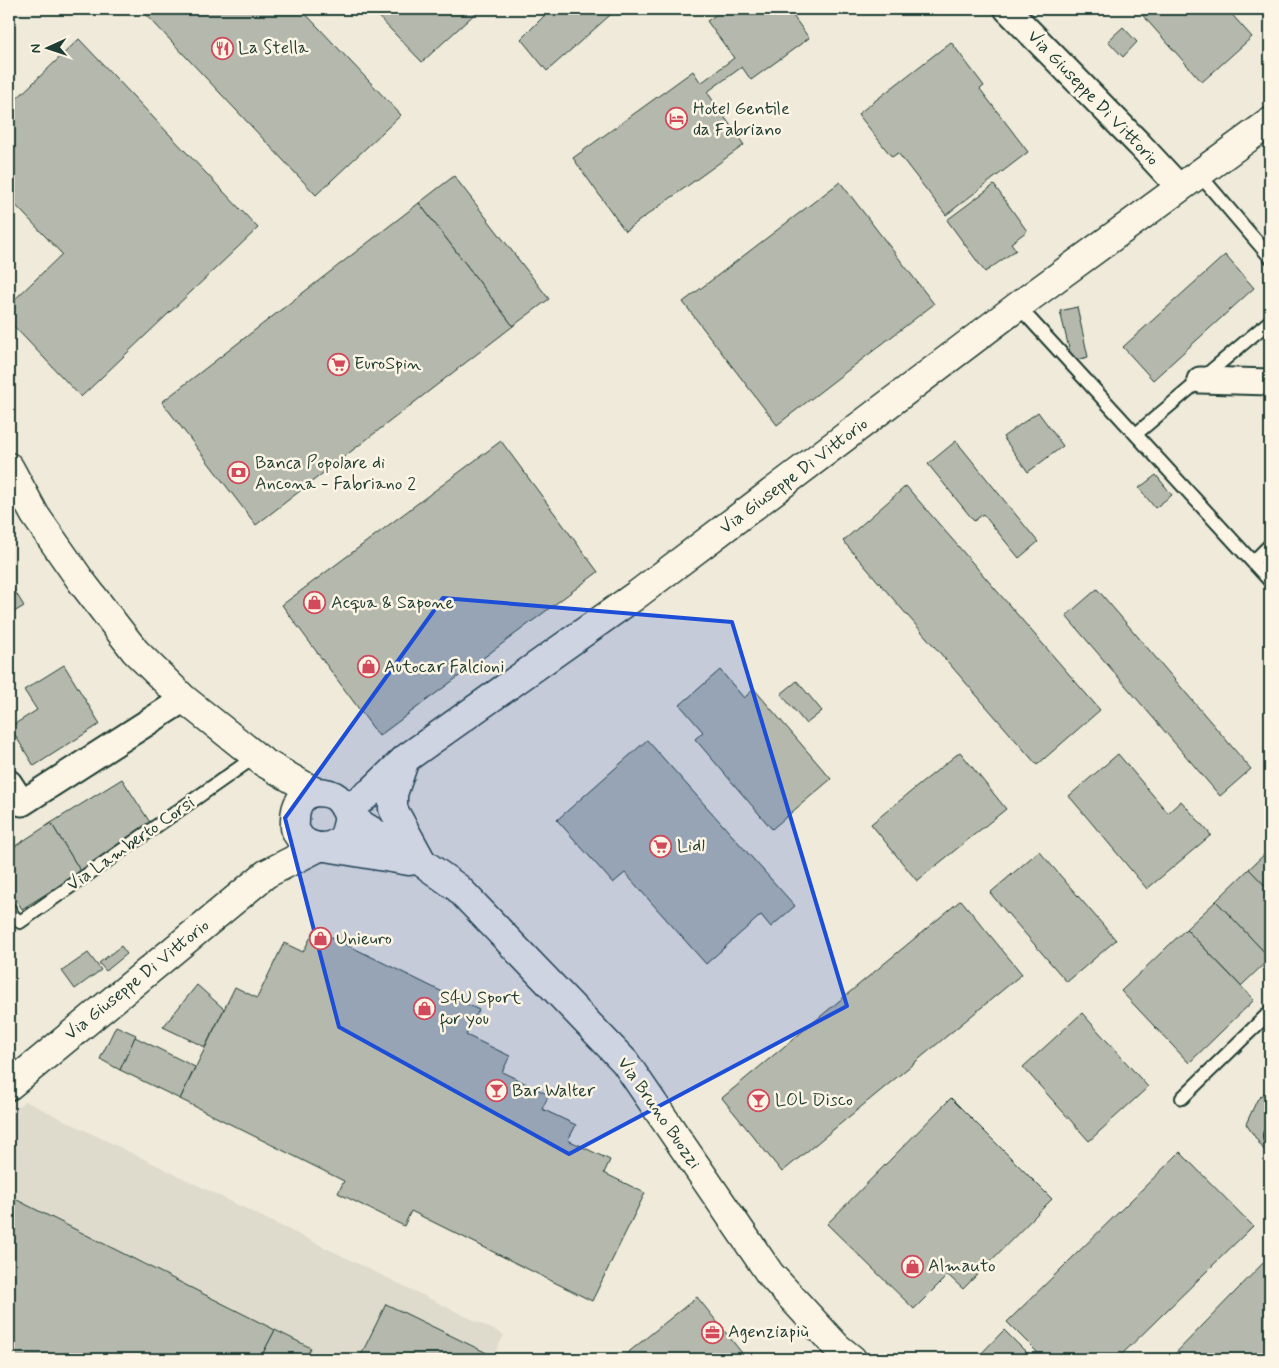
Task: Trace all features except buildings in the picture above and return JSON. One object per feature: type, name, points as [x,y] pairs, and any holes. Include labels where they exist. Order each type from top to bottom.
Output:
[{"type":"main road","name":"Via Giuseppe Di Vittorio","points":[[336,803],[405,759],[635,596],[1018,306],[1270,122]]},
{"type":"main road","points":[[9,467],[35,515],[81,581],[135,651],[184,699],[260,759],[336,803]]},
{"type":"main road","points":[[260,759],[301,839],[310,844],[323,847]]},
{"type":"main road","name":"Via Bruno Buozzi","points":[[405,759],[393,794],[393,809],[423,863]]},
{"type":"main road","name":"Via Giuseppe Di Vittorio","points":[[266,874],[295,828],[295,813],[299,801],[308,794],[336,803]]},
{"type":"main road","name":"Via Giuseppe Di Vittorio","points":[[9,1086],[266,874],[340,841],[343,836],[336,803]]},
{"type":"main road","name":"Via Bruno Buozzi","points":[[336,803],[458,888],[625,1062],[770,1274],[836,1347],[852,1359]]},
{"type":"main road","name":"Via Bruno Buozzi","points":[[323,847],[423,863]]},
{"type":"street","name":"Via Giuseppe Di Vittorio","points":[[1007,9],[1140,145],[1189,180]]},
{"type":"street","points":[[1200,380],[1270,382]]},
{"type":"street","points":[[13,800],[184,699]]},
{"type":"lane","points":[[1189,180],[1270,257]]},
{"type":"lane","points":[[1018,306],[1270,581]]},
{"type":"lane","points":[[1136,434],[1270,322]]},
{"type":"lane","points":[[1253,562],[1270,546]]},
{"type":"lane","name":"Via Lamberto Corsi","points":[[9,909],[20,922],[260,759]]},
{"type":"lane","points":[[1182,1098],[1270,1012]]},
{"type":"highlighted area","points":[[443,598],[732,622],[847,1006],[569,1154],[339,1027],[285,818]]},
{"type":"shaded area","points":[[25,1101],[504,1335],[492,1359],[9,1359],[9,1113]]},
{"type":"place","name":"La Stella","points":[[222,48]]},
{"type":"place","name":"Hotel Gentile da Fabriano","points":[[677,119]]},
{"type":"place","name":"EuroSpin","points":[[338,364]]},
{"type":"place","name":"Banca Popolare di Ancona - Fabriano 2","points":[[239,473]]},
{"type":"place","name":"Acqua & Sapone","points":[[315,603]]},
{"type":"place","name":"Autocar Falcioni","points":[[368,667]]},
{"type":"place","name":"Lidl","points":[[661,846]]},
{"type":"place","name":"Unieuro","points":[[320,939]]},
{"type":"place","name":"S4U Sport for you","points":[[424,1008]]},
{"type":"place","name":"Bar Walter","points":[[496,1091]]},
{"type":"place","name":"LOL Disco","points":[[759,1100]]},
{"type":"place","name":"Almauto","points":[[912,1266]]},
{"type":"place","name":"Agenziapiù","points":[[712,1332]]}]
